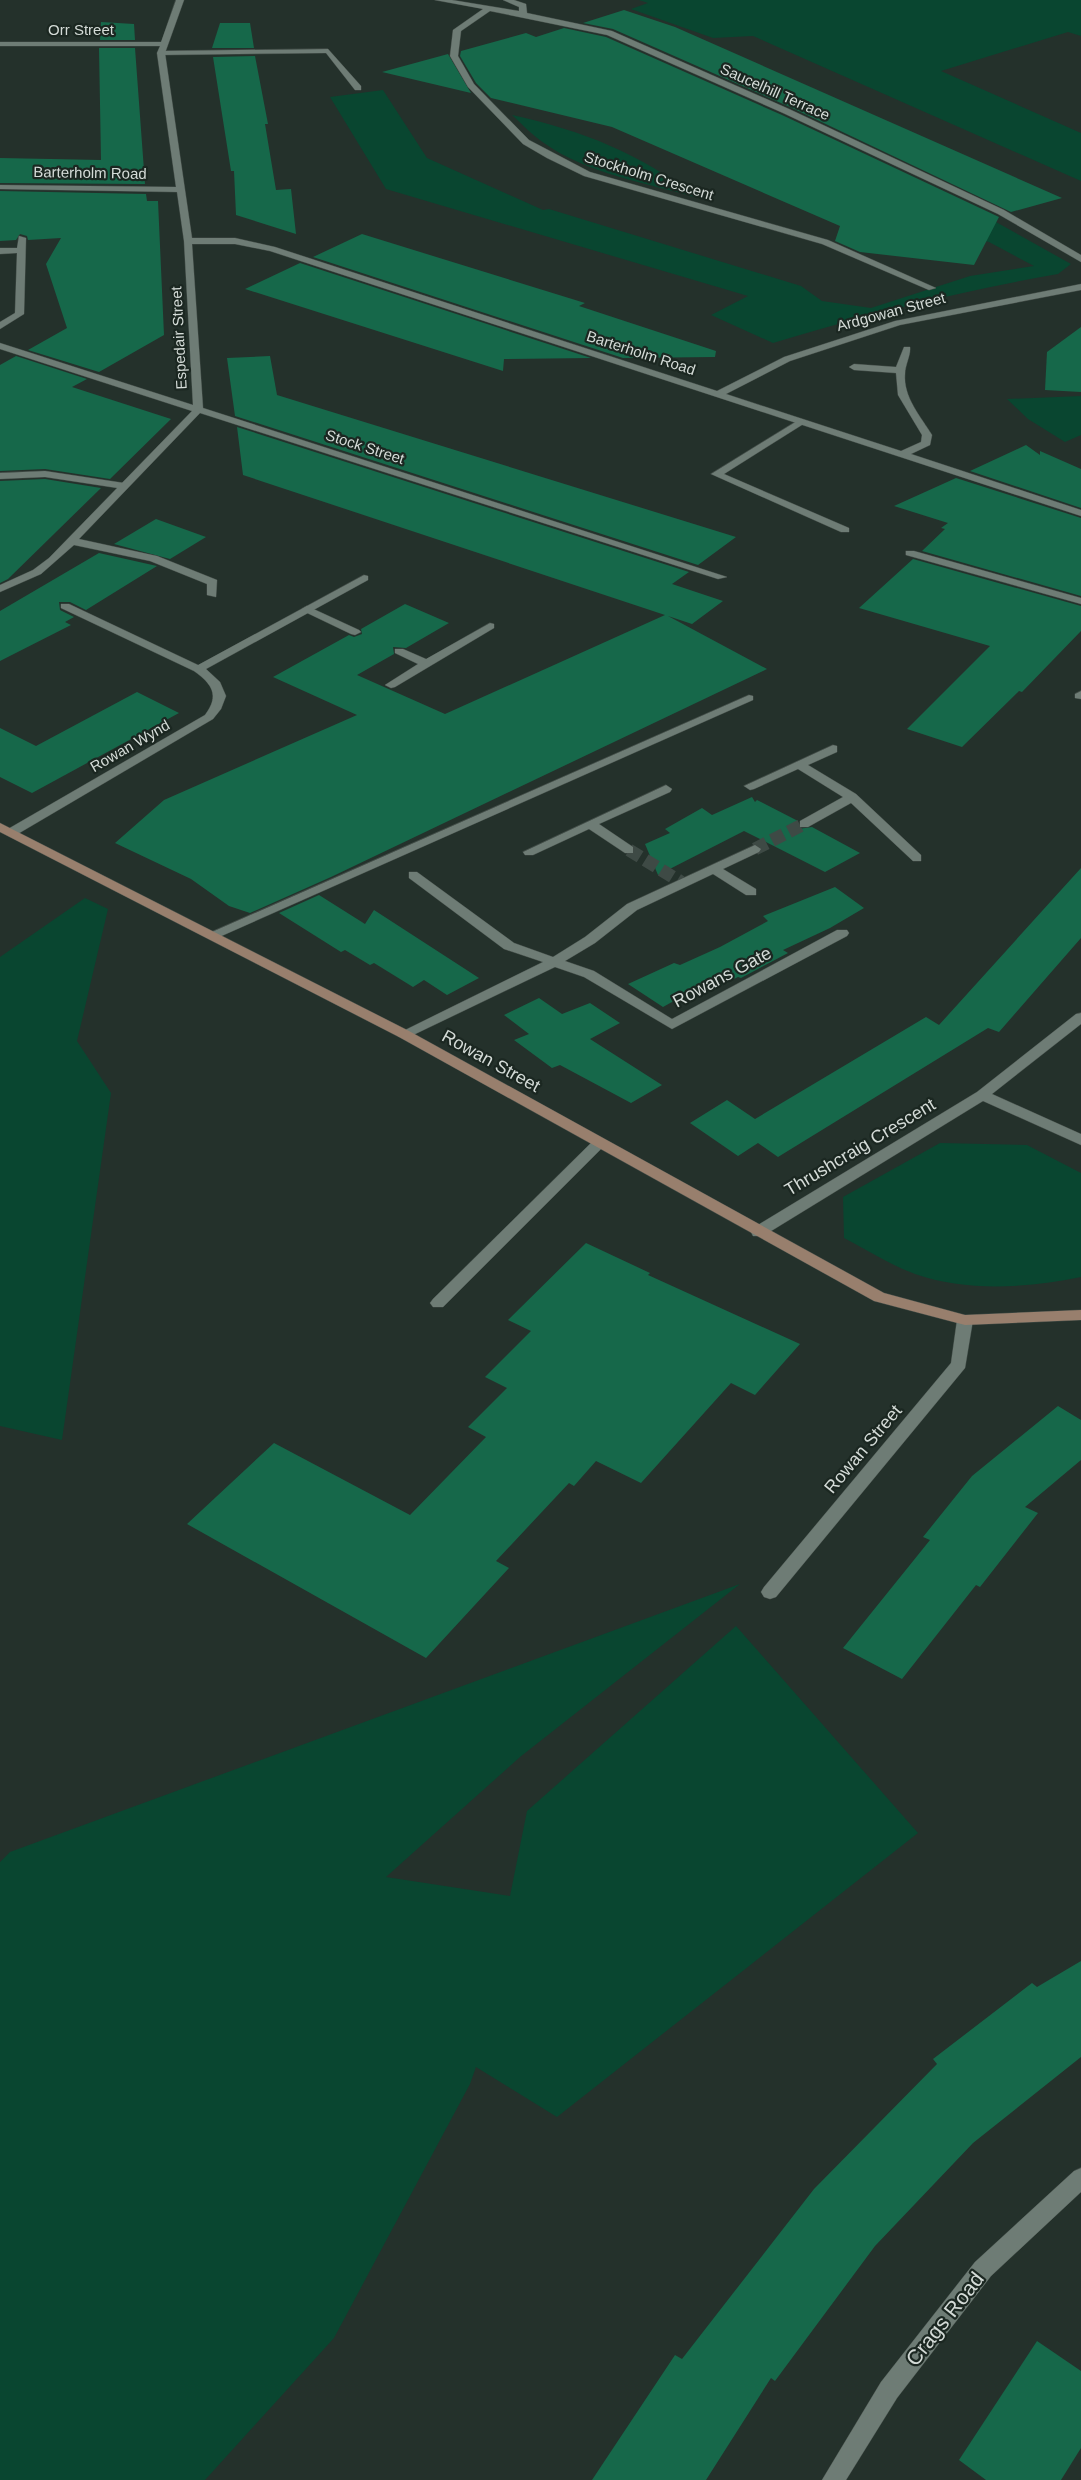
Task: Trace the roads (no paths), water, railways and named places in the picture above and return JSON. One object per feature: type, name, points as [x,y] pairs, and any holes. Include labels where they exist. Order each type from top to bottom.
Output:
[{"type":"street","name":"Espedair Street","points":[[0,589],[37,572],[53,560],[198,410],[188,241],[179,190],[162,49],[180,0]]},
{"type":"street","name":"Saucelhill Terrace","points":[[439,0],[487,10],[524,14],[609,33],[786,111],[1001,212],[1081,259]]},
{"type":"street","points":[[507,0],[524,6],[524,14]]},
{"type":"street","name":"Stockholm Crescent","points":[[487,10],[457,30],[454,56],[471,85],[526,142],[587,174],[825,242],[932,288]]},
{"type":"street","name":"Orr Street","points":[[0,44],[328,51],[358,88]]},
{"type":"street","name":"Barterholm Road","points":[[0,187],[179,190]]},
{"type":"street","points":[[0,326],[19,314],[22,238]]},
{"type":"street","name":"Barterholm Road","points":[[188,241],[235,241],[272,249],[1081,513]]},
{"type":"street","points":[[0,251],[22,250]]},
{"type":"street","name":"Ardgowan Street","points":[[718,394],[787,359],[897,323],[1081,287]]},
{"type":"street","name":"Stock Street","points":[[0,346],[722,577]]},
{"type":"street","points":[[901,455],[926,443],[927,435],[901,392],[900,370],[907,348]]},
{"type":"street","points":[[854,367],[900,370]]},
{"type":"street","points":[[800,423],[716,474],[845,530]]},
{"type":"street","points":[[0,476],[45,474],[124,486]]},
{"type":"street","points":[[70,541],[153,558],[213,582],[212,595]]},
{"type":"street","points":[[910,553],[1081,601]]},
{"type":"street","points":[[198,669],[364,578]]},
{"type":"street","name":"Rowan Wynd","points":[[6,829],[209,717],[219,706],[221,692],[213,678],[65,606]]},
{"type":"street","points":[[307,609],[355,632]]},
{"type":"street","points":[[391,685],[490,626]]},
{"type":"street","points":[[399,651],[427,664]]},
{"type":"street","points":[[212,935],[749,698]]},
{"type":"street","points":[[750,786],[833,749]]},
{"type":"street","points":[[800,765],[852,797],[917,858]]},
{"type":"street","points":[[529,852],[666,789]]},
{"type":"street","points":[[804,824],[852,797]]},
{"type":"street","points":[[591,825],[629,850]]},
{"type":"street","name":"Rowan Street","points":[[6,829],[404,1034],[879,1297],[965,1320],[1081,1315]]},
{"type":"street","points":[[404,1034],[556,961],[591,940],[633,907],[755,849]]},
{"type":"street","points":[[712,868],[751,892]]},
{"type":"street","name":"Rowans Gate","points":[[413,875],[509,946],[589,974],[672,1025],[842,933]]},
{"type":"street","name":"Thrushcraig Crescent","points":[[758,1232],[982,1095],[1081,1017]]},
{"type":"street","points":[[982,1095],[1081,1140]]},
{"type":"street","points":[[438,1303],[599,1143]]},
{"type":"street","name":"Rowan Street","points":[[770,1592],[959,1364],[965,1320]]},
{"type":"street","name":"Crags Road","points":[[833,2480],[889,2390],[983,2270],[1080,2182]]},
{"type":"tunnel","points":[[755,849],[804,824]]},
{"type":"tunnel","points":[[629,850],[681,882]]}]
